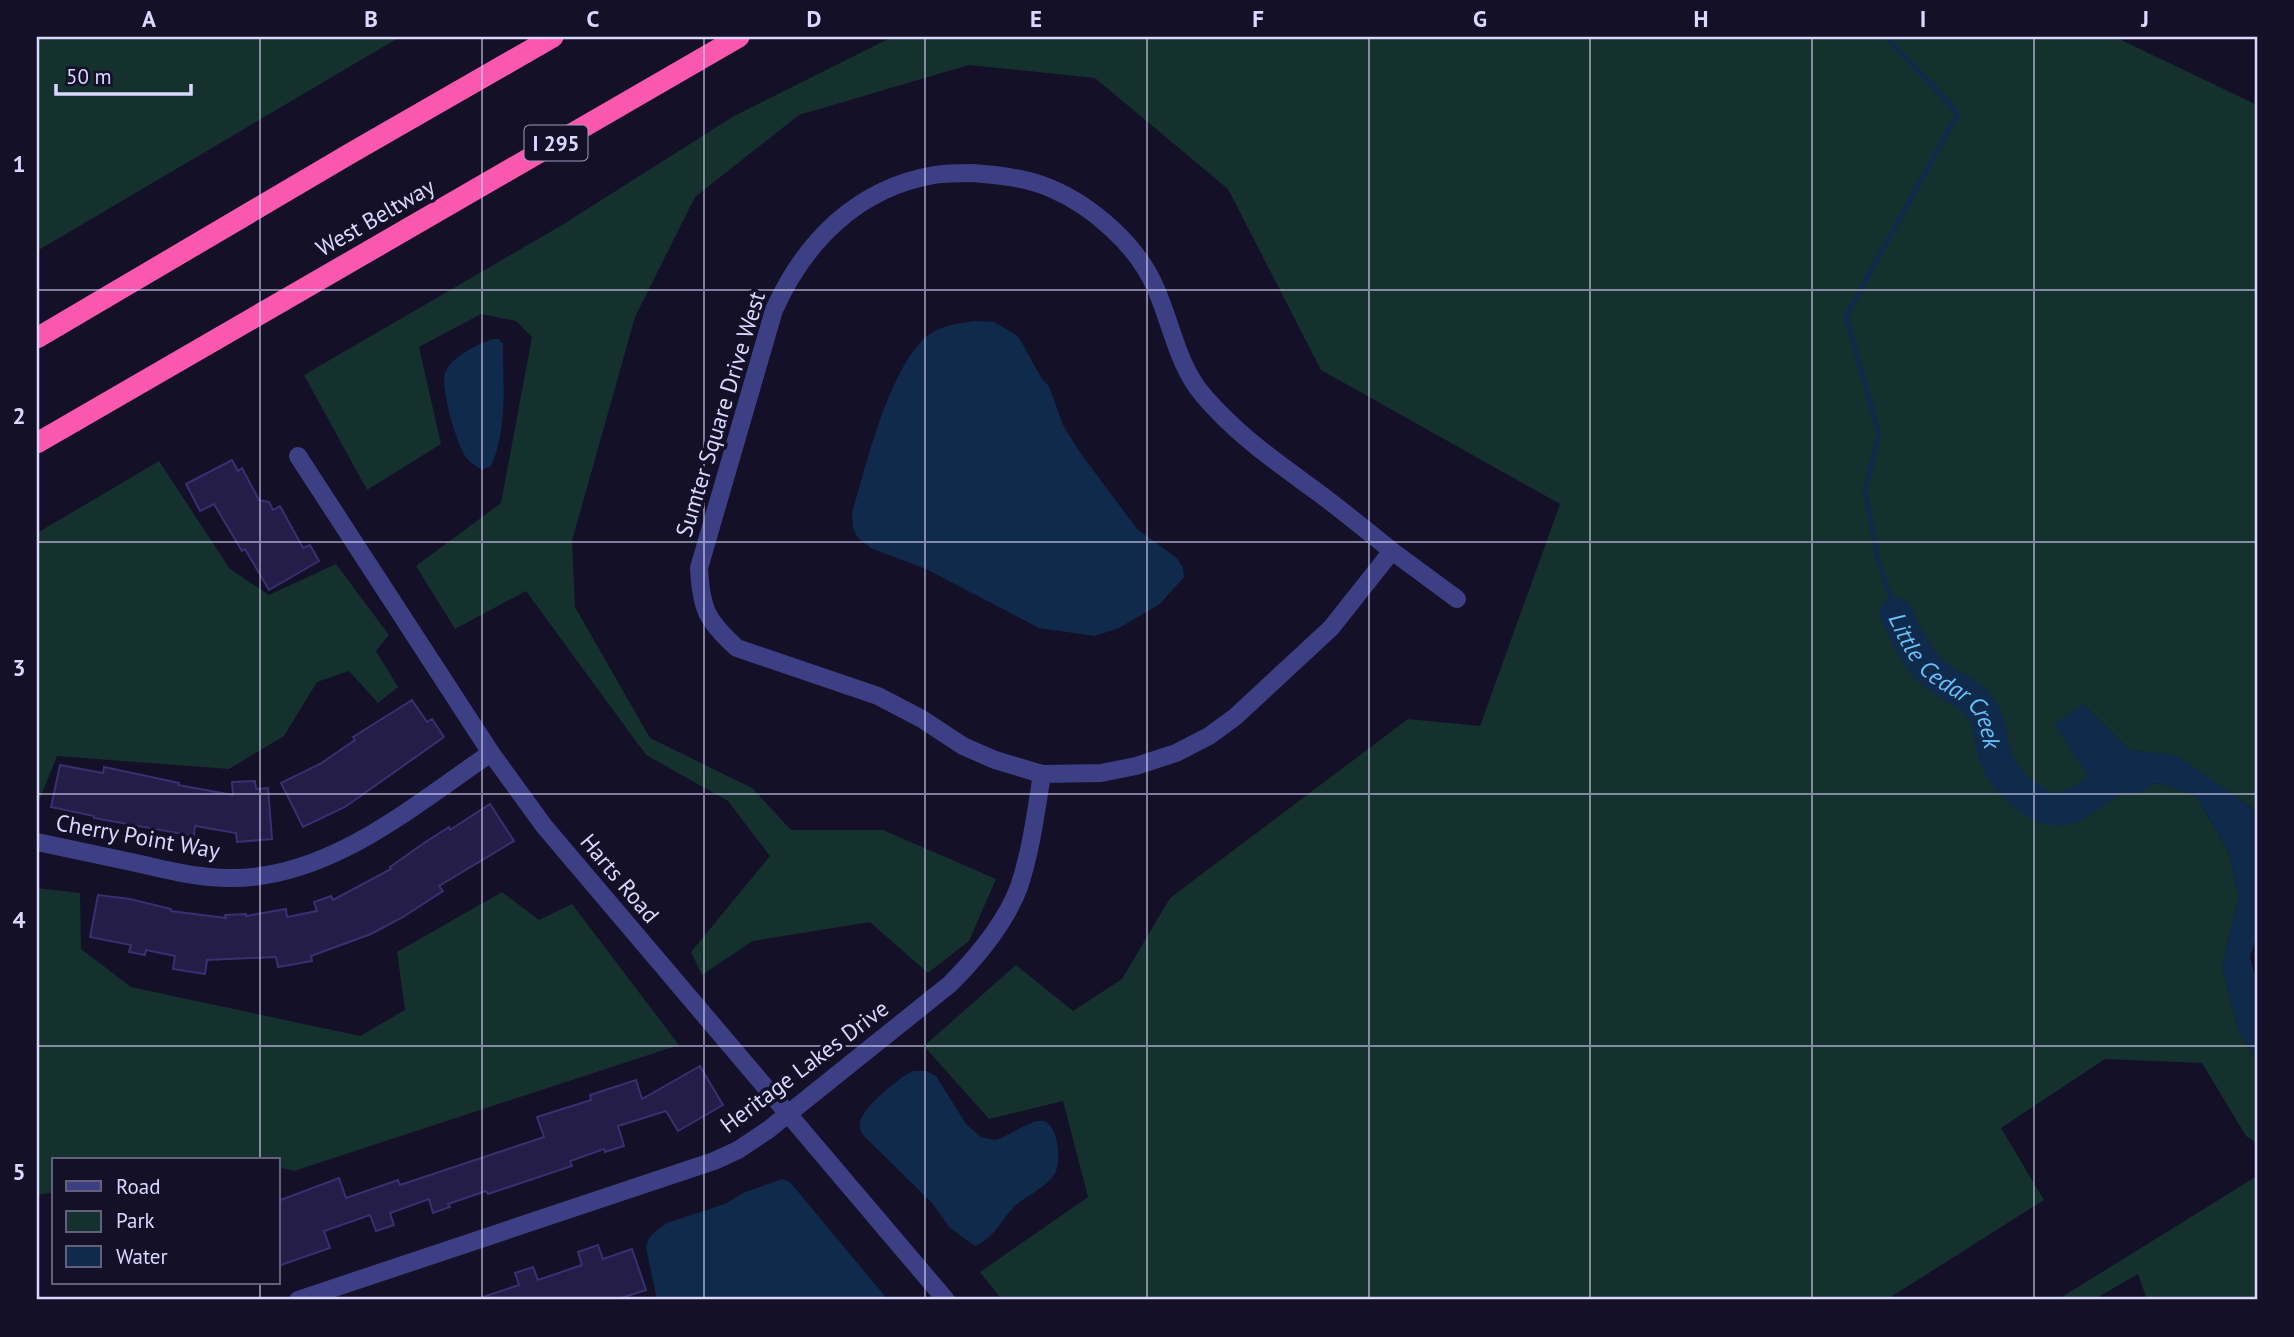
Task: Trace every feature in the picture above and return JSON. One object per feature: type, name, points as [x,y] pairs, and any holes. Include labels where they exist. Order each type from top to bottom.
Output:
[{"type":"highway","points":[[37,338],[553,37]]},
{"type":"highway","name":"West Beltway","points":[[37,443],[740,37]]},
{"type":"street","name":"Sumter Square Drive West","points":[[1392,551],[1331,628],[1235,717],[1209,736],[1177,752],[1136,766],[1101,773],[1042,774],[995,760],[963,746],[922,719],[878,696],[737,648],[706,614],[700,591],[699,568],[774,310],[805,254],[832,226],[864,202],[898,184],[934,175],[972,173],[1012,176],[1050,188],[1081,204],[1112,229],[1138,258],[1155,286],[1183,361],[1199,390],[1223,419],[1247,441],[1457,599]]},
{"type":"street","name":"Harts Road","points":[[298,456],[491,753],[544,826],[946,1300]]},
{"type":"street","name":"Cherry Point Way","points":[[37,842],[184,874],[225,878],[293,870],[330,856],[365,838],[491,753]]},
{"type":"street","name":"Heritage Lakes Drive","points":[[298,1300],[714,1161],[738,1150],[789,1115],[950,984],[990,939],[1018,888],[1029,848],[1042,774]]},
{"type":"green space","points":[[37,37],[400,37],[37,251]]},
{"type":"green space","points":[[892,37],[2115,37],[2257,105],[2257,828],[2253,809],[2176,756],[2129,750],[2083,704],[2100,795],[2126,786],[2161,783],[2197,797],[2230,855],[2239,897],[2222,967],[2238,1030],[2257,1059],[2257,1143],[2246,1136],[2202,1063],[2105,1059],[2001,1128],[2044,1200],[1886,1300],[1002,1300],[980,1272],[1088,1197],[1063,1101],[989,1119],[924,1046],[1016,965],[1073,1011],[1122,979],[1170,898],[1408,719],[1480,726],[1560,504],[1321,370],[1228,189],[1095,78],[969,65],[799,115],[695,197],[635,317],[572,541],[575,607],[650,738],[752,788],[791,830],[883,830],[996,879],[969,941],[928,973],[870,922],[753,941],[702,975],[691,952],[770,856],[728,801],[646,755],[526,591],[455,629],[416,566],[501,503],[532,337],[516,321],[481,314],[419,347],[441,444],[367,490],[304,375],[562,225],[734,116]]},
{"type":"green space","points":[[159,461],[230,569],[269,595],[336,564],[389,635],[376,651],[398,687],[378,703],[349,671],[317,682],[284,736],[229,769],[57,756],[37,806],[37,533]]},
{"type":"green space","points":[[37,888],[80,893],[81,949],[131,987],[360,1036],[405,1010],[397,952],[502,892],[539,920],[572,904],[679,1045],[294,1171],[280,1168],[280,1158],[52,1158],[52,1192],[37,1195]]},
{"type":"green space","points":[[2257,1176],[2257,1300],[2147,1300],[2138,1274],[2093,1300],[2057,1300]]},
{"type":"water","points":[[977,321],[994,322],[1018,336],[1042,379],[1049,386],[1063,425],[1079,451],[1137,529],[1177,558],[1183,568],[1184,577],[1160,604],[1119,628],[1095,636],[1039,628],[928,570],[871,548],[858,538],[853,528],[852,513],[872,444],[901,372],[926,337],[950,325]]},
{"type":"water","points":[[499,339],[503,344],[502,422],[491,466],[482,470],[469,461],[459,444],[447,404],[444,380],[453,361],[473,347]]},
{"type":"water","points":[[2083,704],[2129,750],[2176,755],[2253,809],[2257,828],[2257,934],[2250,957],[2257,983],[2257,1059],[2238,1030],[2222,967],[2239,897],[2230,855],[2197,797],[2161,783],[2126,786],[2100,795],[2054,724]]},
{"type":"water","points":[[913,1071],[926,1071],[936,1076],[966,1124],[981,1137],[995,1140],[1027,1125],[1044,1121],[1049,1124],[1056,1137],[1058,1163],[1054,1175],[1041,1188],[1016,1205],[993,1233],[975,1246],[950,1228],[931,1202],[860,1129],[867,1109],[891,1086]]},
{"type":"water","points":[[782,1179],[790,1182],[886,1300],[657,1300],[646,1247],[649,1238],[656,1231],[667,1223],[725,1204],[743,1193]]},
{"type":"building","points":[[232,460],[238,471],[242,468],[259,500],[269,502],[273,510],[280,506],[303,548],[310,545],[319,561],[269,590],[214,504],[200,511],[186,484]]},
{"type":"building","points":[[412,700],[427,722],[432,719],[444,737],[345,807],[303,827],[281,783],[320,764],[355,740],[353,737]]},
{"type":"building","points":[[60,765],[103,773],[104,767],[233,795],[232,782],[255,781],[256,789],[268,788],[272,839],[237,842],[236,833],[195,826],[194,836],[94,818],[51,807]]},
{"type":"building","points":[[490,804],[514,841],[439,886],[443,891],[403,917],[371,934],[311,956],[312,961],[278,967],[276,957],[207,960],[205,974],[173,969],[175,956],[146,950],[145,955],[129,952],[131,945],[90,937],[98,895],[130,899],[171,911],[226,918],[225,915],[246,916],[286,909],[287,917],[317,911],[314,902],[331,896],[333,900],[391,869],[390,867],[424,843]]},
{"type":"building","points":[[700,1066],[723,1105],[678,1131],[666,1111],[618,1126],[624,1146],[605,1152],[604,1149],[570,1161],[572,1166],[488,1194],[486,1191],[448,1204],[450,1207],[433,1213],[429,1199],[390,1213],[394,1225],[376,1231],[370,1215],[324,1231],[330,1248],[280,1265],[280,1200],[339,1178],[346,1198],[398,1180],[400,1185],[544,1137],[537,1117],[591,1100],[590,1095],[636,1080],[642,1099]]},
{"type":"building","points":[[598,1245],[603,1259],[632,1249],[646,1290],[615,1300],[480,1300],[519,1285],[515,1273],[533,1267],[538,1280],[582,1265],[578,1252]]},
{"type":"waterway","name":"Little Cedar Creek","points":[[1886,37],[1958,113],[1846,316],[1879,434],[1865,491],[1878,560],[1896,614]]},
{"type":"waterway","name":"Little Cedar Creek","points":[[1896,614],[1914,650],[1929,669],[1980,707],[2000,766],[2011,783],[2027,797],[2045,807],[2062,809],[2078,803],[2109,782],[2137,776]]}]
